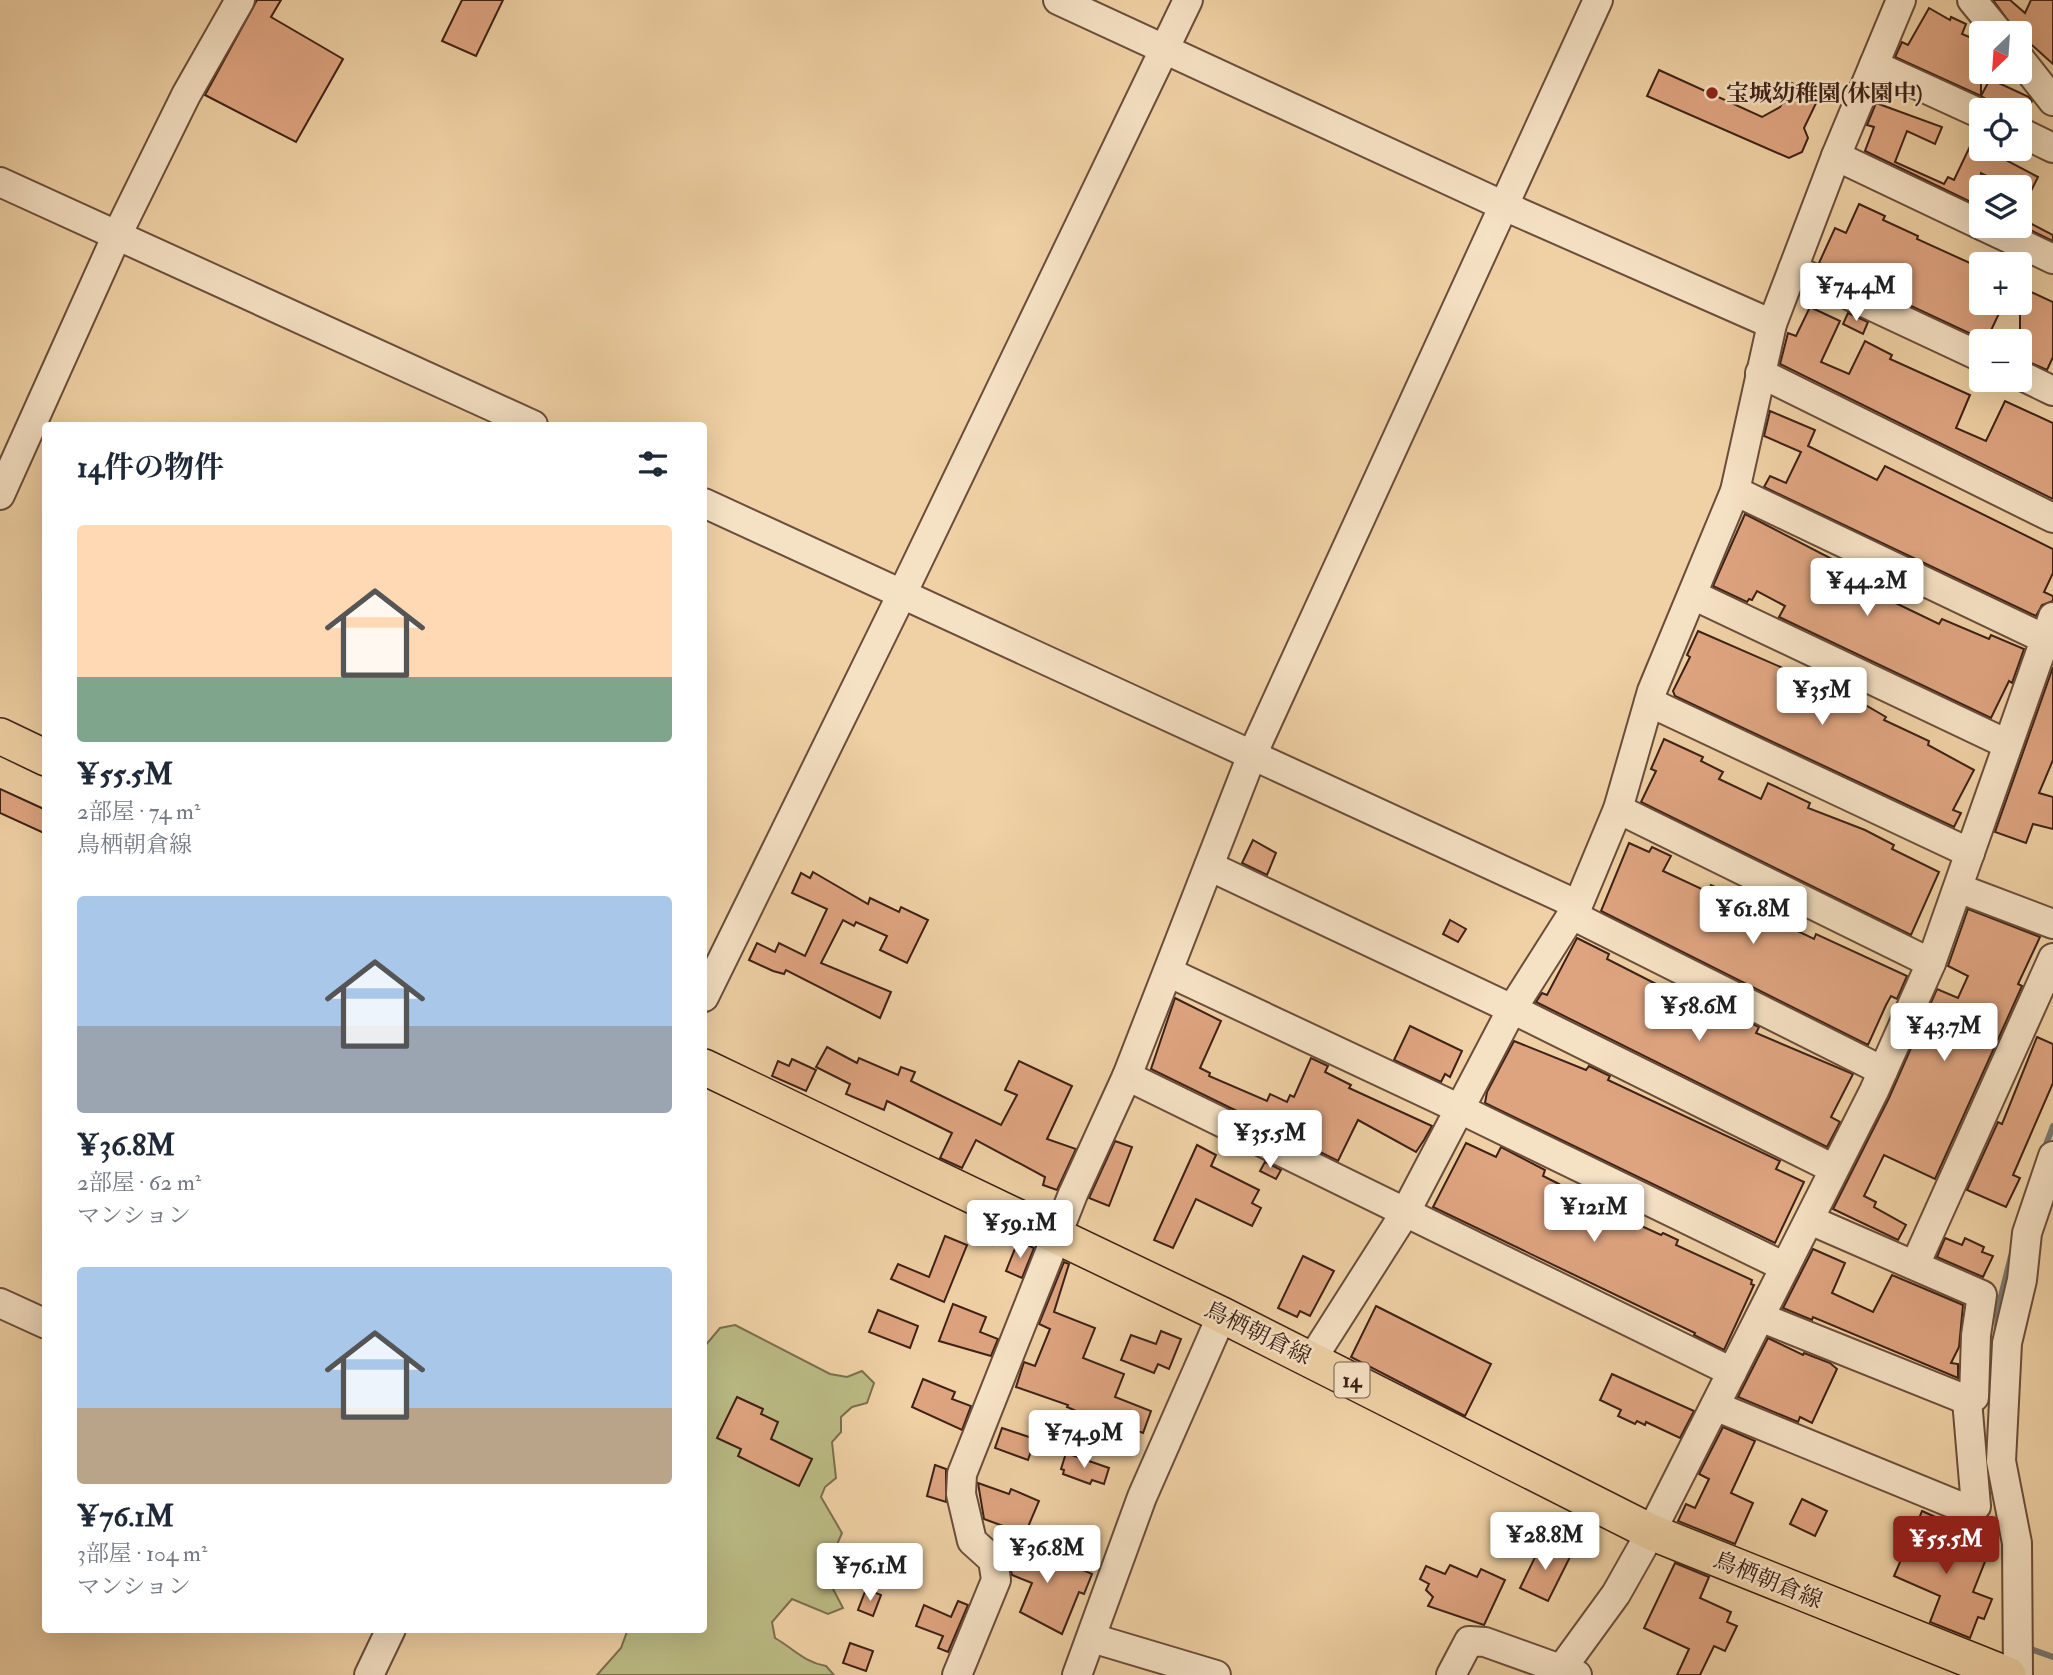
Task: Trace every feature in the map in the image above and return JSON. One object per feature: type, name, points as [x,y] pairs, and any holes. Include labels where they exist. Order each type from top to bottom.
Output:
[{"type":"main road","points":[[0,736],[42,756]]},
{"type":"main road","name":"鳥栖朝倉線","points":[[707,1068],[1312,1359],[1651,1532],[2004,1674]]},
{"type":"street","points":[[0,495],[117,235],[186,95],[240,0]]},
{"type":"street","points":[[1058,0],[1502,205],[1772,324]]},
{"type":"street","points":[[707,991],[902,594],[1188,0]]},
{"type":"street","points":[[957,1675],[996,1580],[993,1560],[972,1541],[961,1494],[962,1474],[1091,1152],[1127,1076],[1252,755],[1598,0]]},
{"type":"street","points":[[1312,1359],[1405,1213],[1512,1009],[1575,910],[1618,808],[1649,702],[1735,491],[1772,324],[1836,156],[1901,0]]},
{"type":"street","points":[[1972,0],[1989,21]]},
{"type":"street","points":[[1874,65],[1969,109]]},
{"type":"street","points":[[2032,74],[2053,101]]},
{"type":"street","points":[[2032,138],[2053,148]]},
{"type":"street","points":[[1836,156],[1969,219]]},
{"type":"street","points":[[0,182],[526,422]]},
{"type":"street","points":[[2010,238],[2053,258]]},
{"type":"street","points":[[1793,269],[1969,351]]},
{"type":"street","points":[[1760,373],[2053,518]]},
{"type":"street","points":[[2032,380],[2053,390]]},
{"type":"street","points":[[1451,1675],[1469,1641],[1485,1642],[1565,1673],[1616,1594],[1651,1532],[1810,1220],[1883,1070],[1931,963],[2049,628],[1735,491]]},
{"type":"street","points":[[707,504],[1252,755],[1575,910],[1883,1070]]},
{"type":"street","points":[[1693,595],[2007,744]]},
{"type":"street","points":[[1649,702],[1970,853]]},
{"type":"street","points":[[1618,808],[1931,963]]},
{"type":"street","points":[[1209,866],[1512,1009],[1834,1169]]},
{"type":"street","points":[[1958,888],[2053,924]]},
{"type":"street","points":[[1915,1265],[2053,958]]},
{"type":"street","points":[[1168,972],[1460,1109],[1785,1267]]},
{"type":"street","points":[[1127,1076],[1732,1372]]},
{"type":"street","points":[[2004,1674],[2017,1543],[2002,1450],[2007,1343],[2022,1280],[2027,1233],[2049,1175]]},
{"type":"street","points":[[1760,1317],[1967,1400],[1975,1397],[1976,1335],[1982,1295],[1810,1220]]},
{"type":"street","points":[[0,1303],[42,1322]]},
{"type":"street","points":[[1077,1675],[1142,1497],[1222,1315]]},
{"type":"street","points":[[1715,1406],[1969,1510],[1976,1506],[1967,1400]]},
{"type":"street","points":[[369,1675],[389,1633]]},
{"type":"street","points":[[1092,1638],[1216,1675]]},
{"type":"green space","points":[[735,1325],[830,1374],[847,1377],[862,1371],[874,1383],[867,1403],[852,1407],[841,1417],[841,1432],[832,1442],[836,1478],[825,1487],[821,1497],[842,1533],[831,1558],[835,1568],[833,1589],[843,1608],[828,1614],[792,1599],[772,1622],[775,1638],[805,1658],[826,1666],[834,1675],[597,1675],[621,1648],[627,1633],[707,1633],[707,1343],[720,1328]]},
{"type":"building","points":[[257,0],[281,0],[271,17],[343,59],[296,142],[205,95]]},
{"type":"building","points":[[462,0],[503,0],[476,56],[442,41]]},
{"type":"building","points":[[1993,0],[2010,0],[2025,13],[2031,0],[2053,0],[2053,64],[2032,45],[2032,21],[2008,21]]},
{"type":"building","points":[[1929,8],[1950,20],[1951,17],[1966,24],[1962,34],[1969,37],[1969,84],[1981,84],[1981,96],[1895,57],[1902,42],[1908,45]]},
{"type":"building","points":[[1659,70],[1762,117],[1780,107],[1792,83],[1819,97],[1804,128],[1808,138],[1802,152],[1789,158],[1647,96]]},
{"type":"building","points":[[1987,84],[2001,84],[2030,98],[1984,98],[1981,96]]},
{"type":"building","points":[[1876,103],[1942,127],[1935,144],[1907,131],[1895,162],[1944,184],[1948,177],[1954,180],[1969,148],[1969,161],[2008,161],[2038,177],[2032,189],[2032,175],[1969,175],[1969,201],[1865,151],[1874,127],[1867,125]]},
{"type":"building","points":[[1859,204],[1885,216],[1883,220],[1918,236],[1917,239],[1969,263],[1969,315],[1998,315],[1992,329],[1969,329],[1969,333],[1819,263],[1835,228],[1846,233]]},
{"type":"building","points":[[2032,224],[2053,235],[2053,241],[2032,231]]},
{"type":"building","points":[[2032,292],[2053,302],[2053,357],[2047,370],[2032,363],[2032,329],[2020,329],[2020,315],[2032,315]]},
{"type":"building","points":[[1810,307],[1840,321],[1821,362],[1849,374],[1865,341],[1892,355],[1890,359],[1970,395],[1956,428],[1986,441],[2005,401],[2053,423],[2053,499],[1780,364],[1788,333],[1796,336]]},
{"type":"building","points":[[1848,313],[1868,322],[1863,334],[1843,324]]},
{"type":"building","points":[[1770,411],[1815,430],[1808,446],[1877,480],[1885,466],[2053,549],[2053,573],[2044,592],[2053,596],[2053,601],[2042,605],[2036,616],[1764,487],[1770,476],[1786,483],[1801,452],[1764,436]]},
{"type":"building","points":[[1745,514],[1888,588],[1883,597],[1939,624],[1942,619],[1989,639],[1991,635],[2024,649],[2012,683],[2009,681],[1991,718],[1779,617],[1785,606],[1757,591],[1752,600],[1747,602],[1713,586]]},
{"type":"building","points":[[1698,631],[1792,672],[1790,674],[1842,700],[1845,695],[1860,702],[1886,717],[1884,720],[1929,741],[1928,745],[1974,770],[1953,810],[1961,813],[1954,827],[1675,696],[1673,691],[1690,657],[1687,655]]},
{"type":"building","points":[[2053,667],[2053,760],[2039,793],[2053,797],[2053,829],[2033,824],[2026,843],[1995,832]]},
{"type":"building","points":[[1664,739],[1703,757],[1701,761],[1723,772],[1719,779],[1761,799],[1768,783],[1810,803],[1808,808],[1865,830],[1894,845],[1892,849],[1939,872],[1911,935],[1641,802],[1656,771],[1651,769]]},
{"type":"building","points":[[0,789],[42,808],[42,832],[0,813]]},
{"type":"building","points":[[1253,840],[1276,853],[1267,875],[1242,863]]},
{"type":"building","points":[[1629,843],[1649,852],[1652,847],[1671,856],[1663,871],[1708,892],[1711,885],[1754,905],[1752,909],[1814,939],[1816,934],[1907,976],[1897,999],[1891,996],[1868,1045],[1601,911]]},
{"type":"building","points":[[813,872],[868,904],[870,898],[899,912],[901,907],[928,920],[907,963],[880,950],[887,936],[856,922],[854,926],[843,920],[821,963],[891,992],[880,1018],[786,970],[784,974],[749,960],[757,943],[775,952],[779,943],[805,956],[827,909],[792,893],[801,873],[810,878]]},
{"type":"building","points":[[1968,909],[2040,937],[2018,984],[2022,986],[1935,1179],[1884,1155],[1864,1196],[1876,1202],[1874,1207],[1906,1225],[1898,1240],[1833,1209],[1889,1098],[1937,989],[1958,998],[1968,976],[1948,966]]},
{"type":"building","points":[[1450,920],[1466,929],[1458,942],[1443,934]]},
{"type":"building","points":[[1577,938],[1609,954],[1607,959],[1662,987],[1659,992],[1716,1018],[1720,1008],[1759,1027],[1756,1033],[1853,1074],[1831,1117],[1840,1122],[1827,1147],[1536,1002],[1542,993],[1547,995]]},
{"type":"building","points":[[1175,998],[1221,1021],[1200,1068],[1210,1073],[1209,1076],[1267,1101],[1270,1094],[1287,1102],[1290,1095],[1294,1097],[1311,1058],[1328,1066],[1325,1072],[1351,1085],[1349,1088],[1432,1126],[1416,1152],[1358,1120],[1338,1161],[1292,1138],[1293,1134],[1250,1114],[1249,1117],[1151,1069]]},
{"type":"building","points":[[1410,1026],[1462,1051],[1450,1077],[1445,1074],[1441,1082],[1394,1060]]},
{"type":"building","points":[[2037,1037],[2053,1044],[2053,1083],[2013,1175],[2020,1178],[2006,1207],[1967,1190],[1998,1122],[2002,1124]]},
{"type":"building","points":[[1514,1041],[1586,1070],[1589,1066],[1610,1076],[1608,1080],[1780,1161],[1776,1169],[1804,1182],[1775,1243],[1485,1103],[1487,1092]]},
{"type":"building","points":[[827,1047],[857,1063],[859,1058],[898,1075],[901,1067],[915,1072],[911,1081],[1001,1125],[1017,1095],[1005,1090],[1019,1061],[1072,1086],[1047,1139],[1076,1149],[1057,1190],[1043,1185],[1045,1177],[976,1140],[962,1168],[940,1158],[952,1133],[887,1101],[884,1110],[846,1094],[850,1084],[816,1067]]},
{"type":"building","points":[[792,1059],[816,1070],[806,1091],[772,1076],[778,1061],[789,1066]]},
{"type":"building","points":[[1115,1141],[1132,1147],[1109,1206],[1089,1198]]},
{"type":"building","points":[[1466,1143],[1496,1157],[1501,1147],[1545,1170],[1543,1176],[1559,1184],[1555,1191],[1609,1216],[1611,1212],[1661,1235],[1663,1233],[1678,1240],[1676,1245],[1752,1280],[1751,1284],[1754,1285],[1724,1350],[1694,1335],[1695,1333],[1433,1207]]},
{"type":"building","points":[[1197,1145],[1216,1155],[1211,1166],[1259,1190],[1252,1203],[1261,1208],[1252,1226],[1196,1199],[1173,1248],[1154,1240]]},
{"type":"building","points":[[1265,1162],[1281,1170],[1276,1179],[1260,1171]]},
{"type":"building","points":[[978,1221],[999,1230],[992,1245],[971,1236]]},
{"type":"building","points":[[945,1236],[967,1245],[944,1302],[891,1279],[898,1264],[929,1277]]},
{"type":"building","points":[[1945,1238],[1962,1245],[1965,1238],[1984,1247],[1982,1252],[1993,1256],[1983,1277],[1937,1257]]},
{"type":"building","points":[[1018,1241],[1034,1248],[1022,1278],[1006,1271]]},
{"type":"building","points":[[1813,1249],[1845,1263],[1832,1293],[1873,1312],[1892,1275],[1963,1305],[1959,1347],[1951,1363],[1958,1364],[1958,1378],[1813,1317],[1812,1320],[1783,1308]]},
{"type":"building","points":[[1303,1256],[1334,1271],[1310,1316],[1300,1311],[1297,1317],[1278,1308]]},
{"type":"building","points":[[1064,1262],[1069,1264],[1054,1312],[1095,1328],[1083,1358],[1124,1374],[1115,1397],[1151,1411],[1143,1433],[1101,1417],[1099,1421],[1067,1407],[1068,1405],[1016,1387],[1024,1362],[1035,1366],[1050,1329],[1039,1324]]},
{"type":"building","points":[[953,1304],[986,1317],[980,1332],[998,1339],[991,1356],[939,1341]]},
{"type":"building","points":[[1376,1306],[1491,1364],[1465,1416],[1351,1357]]},
{"type":"building","points":[[878,1310],[918,1326],[910,1348],[869,1332]]},
{"type":"building","points":[[1161,1331],[1181,1339],[1169,1369],[1158,1364],[1154,1373],[1121,1360],[1131,1335],[1156,1344]]},
{"type":"building","points":[[1768,1338],[1803,1355],[1804,1353],[1830,1363],[1837,1369],[1812,1423],[1800,1417],[1798,1422],[1738,1397]]},
{"type":"building","points":[[1612,1374],[1694,1411],[1680,1438],[1646,1422],[1645,1425],[1637,1421],[1635,1424],[1618,1416],[1621,1410],[1600,1400]]},
{"type":"building","points":[[923,1379],[955,1392],[952,1399],[971,1406],[962,1430],[912,1407]]},
{"type":"building","points":[[737,1397],[763,1409],[761,1414],[778,1422],[771,1439],[812,1459],[799,1486],[738,1456],[741,1449],[717,1438]]},
{"type":"building","points":[[1723,1427],[1755,1441],[1731,1493],[1753,1503],[1735,1544],[1678,1521],[1686,1504],[1695,1508],[1709,1479],[1699,1474]]},
{"type":"building","points":[[1002,1428],[1035,1439],[1028,1460],[995,1448]]},
{"type":"building","points":[[1066,1453],[1109,1468],[1104,1484],[1092,1480],[1090,1484],[1063,1474],[1064,1470],[1061,1469]]},
{"type":"building","points":[[935,1465],[946,1469],[946,1502],[927,1496]]},
{"type":"building","points":[[978,1483],[1009,1494],[1011,1489],[1039,1501],[1025,1534],[984,1519]]},
{"type":"building","points":[[1802,1499],[1827,1511],[1815,1536],[1790,1524]]},
{"type":"building","points":[[1922,1511],[1960,1528],[1952,1545],[1986,1559],[1973,1592],[1992,1599],[1984,1619],[1978,1617],[1970,1638],[1930,1622],[1940,1596],[1894,1576],[1904,1553],[1914,1557],[1926,1531],[1916,1526]]},
{"type":"building","points":[[1012,1539],[1092,1574],[1084,1594],[1079,1592],[1062,1634],[1020,1612],[1032,1583],[1012,1575],[1007,1552]]},
{"type":"building","points":[[1542,1543],[1570,1557],[1548,1601],[1520,1588]]},
{"type":"building","points":[[1675,1563],[1709,1577],[1700,1598],[1731,1612],[1727,1622],[1737,1626],[1725,1651],[1714,1646],[1700,1675],[1677,1675],[1689,1649],[1644,1628]]},
{"type":"building","points":[[1450,1565],[1477,1577],[1481,1569],[1505,1580],[1484,1625],[1428,1606],[1433,1597],[1426,1590],[1429,1584],[1420,1579],[1426,1566],[1445,1574]]},
{"type":"building","points":[[866,1589],[881,1595],[873,1616],[858,1610]]},
{"type":"building","points":[[958,1601],[968,1605],[948,1652],[938,1648],[943,1636],[916,1626],[924,1605],[951,1617]]},
{"type":"building","points":[[850,1643],[873,1651],[866,1671],[843,1663]]},
{"type":"waterway","points":[[2043,1152],[2053,1126]]},
{"type":"waterway","points":[[1997,1331],[1998,1308],[2011,1256]]},
{"type":"waterway","points":[[2025,1647],[2053,1657]]},
{"type":"place","name":"宝城幼稚園(休園中)","points":[[1712,93]]}]
